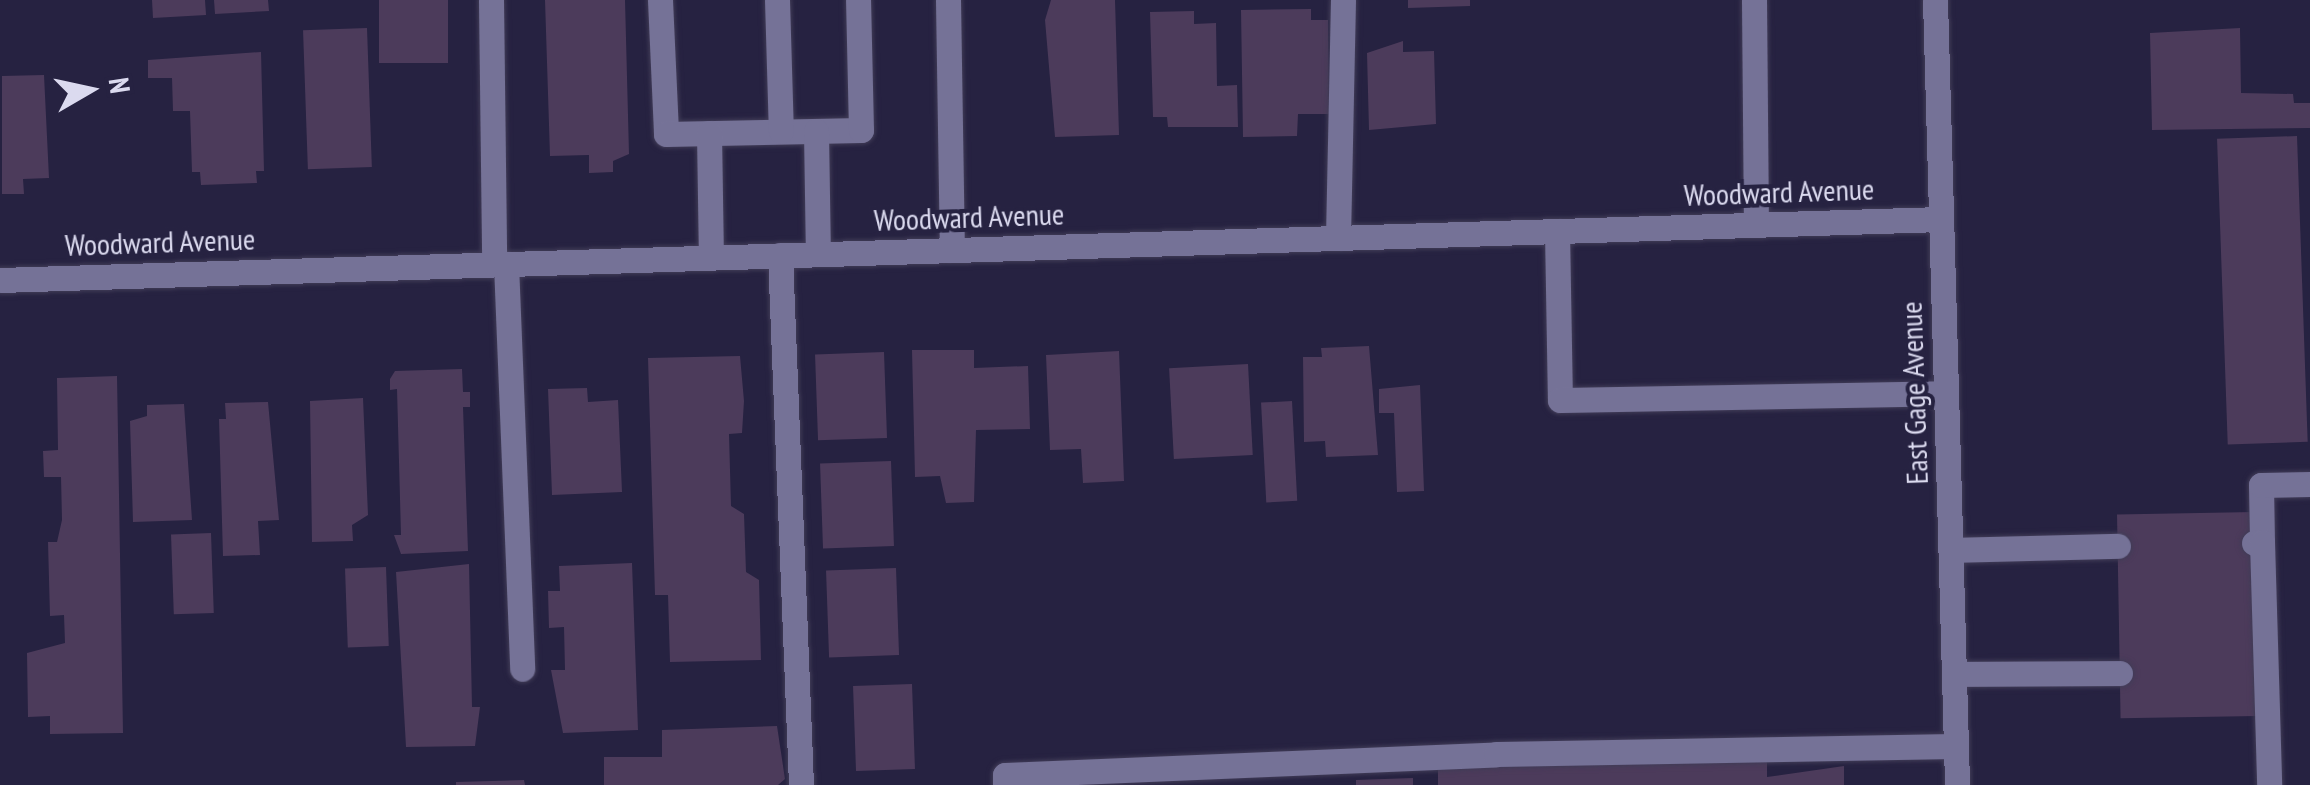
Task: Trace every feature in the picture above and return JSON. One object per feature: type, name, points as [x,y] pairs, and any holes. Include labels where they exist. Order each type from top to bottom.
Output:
[{"type":"street","points":[[491,0],[500,264],[522,668]]},
{"type":"street","points":[[660,0],[666,134],[861,130],[858,0]]},
{"type":"street","points":[[777,0],[781,131]]},
{"type":"street","points":[[948,0],[952,250]]},
{"type":"street","points":[[1338,238],[1344,0]]},
{"type":"street","points":[[1754,0],[1756,224]]},
{"type":"street","name":"East Gage Avenue","points":[[1935,0],[1957,785]]},
{"type":"street","points":[[816,130],[818,254]]},
{"type":"street","points":[[709,133],[711,257]]},
{"type":"street","name":"Woodward Avenue","points":[[0,280],[1941,219]]},
{"type":"street","points":[[1557,231],[1560,400],[1946,392]]},
{"type":"street","points":[[780,255],[802,785]]},
{"type":"street","points":[[2269,785],[2258,542],[2261,485],[2310,484]]},
{"type":"street","points":[[1951,550],[2118,546]]},
{"type":"street","points":[[1954,674],[2120,673]]},
{"type":"street","points":[[1005,785],[1005,775],[1277,775],[1956,746]]},
{"type":"building","points":[[152,0],[205,0],[206,15],[153,18]]},
{"type":"building","points":[[214,0],[268,0],[269,11],[215,14]]},
{"type":"building","points":[[379,0],[448,0],[448,63],[379,63]]},
{"type":"building","points":[[545,0],[625,0],[629,154],[613,161],[613,172],[589,173],[589,155],[550,156]]},
{"type":"building","points":[[1051,0],[1115,0],[1119,135],[1055,137],[1045,20]]},
{"type":"building","points":[[1408,0],[1470,0],[1470,6],[1408,8]]},
{"type":"building","points":[[1311,9],[1311,20],[1328,20],[1329,114],[1298,114],[1297,136],[1243,137],[1241,10]]},
{"type":"building","points":[[1194,11],[1194,24],[1216,23],[1217,86],[1237,85],[1238,127],[1168,127],[1167,117],[1153,117],[1150,12]]},
{"type":"building","points":[[367,28],[372,167],[308,169],[303,30]]},
{"type":"building","points":[[2240,28],[2241,93],[2293,94],[2294,103],[2310,103],[2310,128],[2152,130],[2150,33]]},
{"type":"building","points":[[1403,41],[1403,52],[1434,51],[1436,124],[1369,130],[1367,53]]},
{"type":"building","points":[[261,52],[264,171],[256,171],[257,183],[201,185],[200,172],[192,172],[190,111],[173,111],[172,78],[148,78],[148,60]]},
{"type":"building","points":[[44,75],[49,178],[23,179],[24,194],[2,194],[2,76]]},
{"type":"building","points":[[2297,136],[2308,442],[2228,445],[2217,139]]},
{"type":"building","points":[[1369,346],[1378,455],[1326,457],[1325,441],[1304,442],[1303,357],[1322,357],[1321,348]]},
{"type":"building","points":[[912,350],[974,350],[974,368],[1028,366],[1030,429],[976,430],[974,502],[946,503],[940,476],[915,477]]},
{"type":"building","points":[[1119,351],[1124,481],[1083,483],[1081,449],[1050,450],[1046,355]]},
{"type":"building","points":[[884,352],[887,438],[818,440],[815,354]]},
{"type":"building","points":[[740,356],[744,401],[742,433],[729,434],[731,506],[744,514],[746,572],[759,580],[761,660],[670,662],[668,595],[655,595],[648,358]]},
{"type":"building","points":[[1248,364],[1253,455],[1174,459],[1169,368]]},
{"type":"building","points":[[462,369],[463,392],[470,392],[470,407],[463,407],[468,551],[401,554],[394,535],[401,535],[397,389],[390,390],[390,379],[395,371]]},
{"type":"building","points":[[117,376],[123,733],[50,734],[50,716],[28,717],[27,653],[65,643],[64,615],[50,616],[48,542],[57,542],[62,520],[61,477],[44,477],[43,451],[58,450],[57,378]]},
{"type":"building","points":[[1420,385],[1424,491],[1397,492],[1394,413],[1379,413],[1379,389]]},
{"type":"building","points":[[587,388],[588,402],[618,400],[622,492],[552,495],[548,389]]},
{"type":"building","points":[[363,398],[368,515],[352,525],[353,541],[312,542],[310,401]]},
{"type":"building","points":[[1292,401],[1297,501],[1266,502],[1261,403]]},
{"type":"building","points":[[268,402],[279,520],[258,521],[260,555],[223,556],[219,419],[226,419],[225,403]]},
{"type":"building","points":[[184,404],[192,520],[133,522],[130,421],[147,416],[147,405]]},
{"type":"building","points":[[891,461],[894,546],[823,548],[820,463]]},
{"type":"building","points":[[2254,512],[2258,716],[2121,718],[2117,514]]},
{"type":"building","points":[[211,533],[214,613],[174,614],[171,534]]},
{"type":"building","points":[[632,563],[638,730],[563,733],[551,670],[565,670],[564,627],[549,628],[548,591],[560,591],[559,566]]},
{"type":"building","points":[[469,564],[472,707],[480,707],[475,746],[406,747],[396,572]]},
{"type":"building","points":[[386,567],[389,646],[348,647],[345,568]]},
{"type":"building","points":[[896,568],[899,655],[829,657],[826,570]]},
{"type":"building","points":[[912,684],[915,769],[856,771],[853,686]]},
{"type":"building","points":[[777,726],[785,779],[778,785],[604,785],[604,757],[662,757],[662,730]]},
{"type":"building","points":[[1767,756],[1767,777],[1844,766],[1844,785],[1438,785],[1438,767]]},
{"type":"building","points":[[1413,778],[1413,785],[1356,785],[1356,780]]},
{"type":"building","points":[[524,780],[525,785],[456,785],[456,782]]}]
